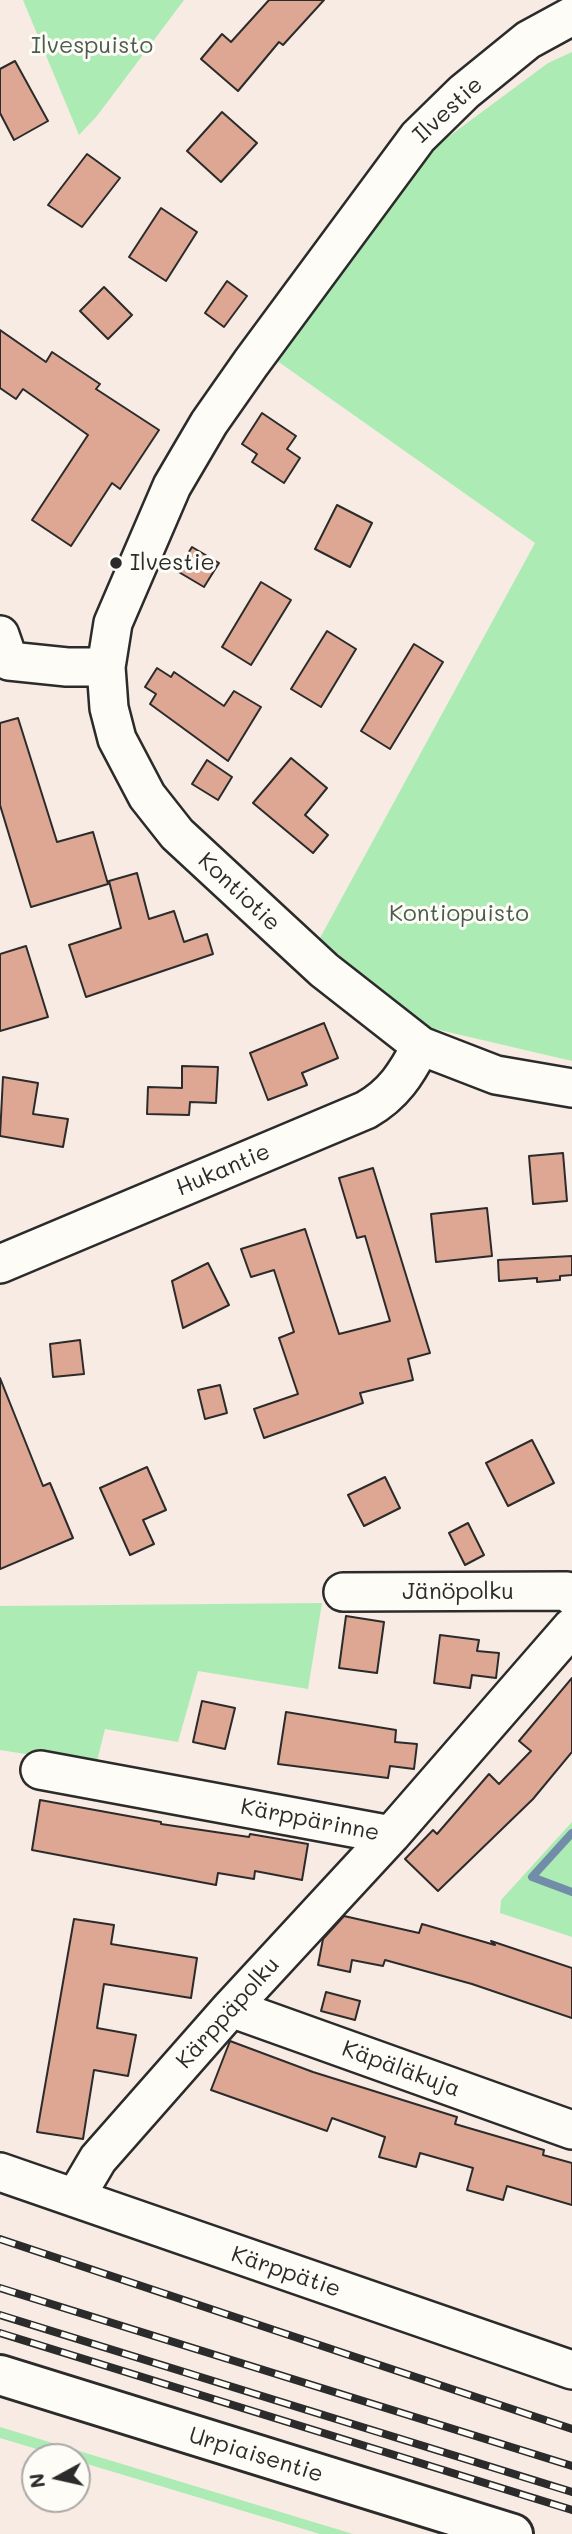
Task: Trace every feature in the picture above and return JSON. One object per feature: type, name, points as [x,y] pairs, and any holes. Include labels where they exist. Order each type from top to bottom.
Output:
[{"type":"main road","name":"Urpiaisentie","points":[[0,2375],[513,2534]]},
{"type":"street","name":"Ilvestie","points":[[106,667],[113,623],[172,486],[209,424],[251,363],[418,137],[464,92],[528,40],[572,16]]},
{"type":"street","points":[[3,654],[67,667],[106,667]]},
{"type":"street","name":"Kontiotie","points":[[106,667],[109,708],[117,739],[147,796],[177,834],[324,970],[421,1046],[496,1074],[572,1088]]},
{"type":"street","name":"Hukantie","points":[[0,1264],[366,1110],[387,1098],[400,1083],[421,1046]]},
{"type":"street","name":"Jänöpolku","points":[[343,1592],[567,1591],[572,1596]]},
{"type":"street","name":"Kärppärinne","points":[[40,1770],[391,1835],[572,1628]]},
{"type":"street","name":"Kärppäpolku","points":[[75,2198],[98,2159],[230,2008],[391,1835]]},
{"type":"street","name":"Käpäläkuja","points":[[230,2008],[572,2130]]},
{"type":"street","name":"Kärppätie","points":[[0,2172],[572,2370]]},
{"type":"green space","name":"Ilvespuisto","points":[[23,0],[184,0],[97,116],[79,135]]},
{"type":"green space","name":"Kontiopuisto","points":[[572,52],[572,1061],[418,1025],[320,938],[535,543],[273,358],[440,143],[548,63]]},
{"type":"green space","points":[[322,1603],[308,1689],[198,1671],[178,1742],[105,1729],[96,1765],[0,1750],[0,1606]]},
{"type":"green space","points":[[572,1822],[572,1937],[500,1913],[501,1900]]},
{"type":"green space","points":[[0,2427],[53,2443],[21,2444],[0,2438]]},
{"type":"green space","points":[[91,2455],[353,2534],[320,2534],[91,2465]]},
{"type":"building","points":[[269,0],[324,0],[283,45],[279,42],[238,91],[201,59],[222,34],[231,42]]},
{"type":"building","points":[[15,61],[48,121],[14,140],[0,113],[0,69]]},
{"type":"building","points":[[222,112],[257,143],[221,182],[187,151]]},
{"type":"building","points":[[87,154],[120,178],[82,227],[48,205]]},
{"type":"building","points":[[161,208],[197,232],[166,281],[129,257]]},
{"type":"building","points":[[227,281],[247,296],[224,327],[205,313]]},
{"type":"building","points":[[104,287],[132,315],[108,339],[80,311]]},
{"type":"building","points":[[0,330],[46,362],[52,352],[100,384],[96,389],[159,430],[120,489],[112,483],[71,546],[32,520],[88,435],[23,389],[16,399],[0,388]]},
{"type":"building","points":[[262,413],[296,436],[287,449],[300,458],[284,483],[252,462],[257,454],[242,444]]},
{"type":"building","points":[[337,505],[372,523],[350,567],[315,549]]},
{"type":"building","points":[[192,547],[219,563],[204,587],[177,571]]},
{"type":"building","points":[[261,582],[291,600],[251,665],[222,647]]},
{"type":"building","points":[[327,631],[356,649],[321,707],[291,689]]},
{"type":"building","points":[[414,644],[443,662],[390,749],[361,731]]},
{"type":"building","points":[[157,668],[171,677],[174,672],[224,706],[234,691],[261,707],[228,761],[150,704],[156,694],[145,687]]},
{"type":"building","points":[[18,718],[57,842],[93,832],[108,884],[31,907],[0,805],[0,723]]},
{"type":"building","points":[[291,758],[327,788],[305,815],[328,835],[313,853],[253,803]]},
{"type":"building","points":[[207,760],[232,777],[218,800],[192,784]]},
{"type":"building","points":[[137,873],[149,919],[174,911],[184,942],[207,934],[213,954],[86,997],[69,945],[121,928],[109,881]]},
{"type":"building","points":[[26,946],[48,1017],[0,1031],[0,954]]},
{"type":"building","points":[[324,1023],[338,1058],[302,1073],[307,1085],[268,1100],[250,1053]]},
{"type":"building","points":[[182,1066],[218,1067],[216,1103],[190,1102],[189,1115],[147,1114],[148,1087],[182,1088]]},
{"type":"building","points":[[3,1077],[38,1083],[33,1114],[68,1119],[63,1147],[0,1136]]},
{"type":"building","points":[[563,1153],[567,1201],[533,1204],[529,1156]]},
{"type":"building","points":[[373,1168],[430,1353],[408,1359],[413,1380],[360,1393],[363,1403],[264,1438],[254,1409],[298,1394],[279,1338],[294,1332],[274,1270],[251,1277],[241,1249],[305,1229],[339,1334],[390,1321],[365,1236],[357,1238],[339,1178]]},
{"type":"building","points":[[487,1208],[492,1256],[436,1262],[431,1214]]},
{"type":"building","points":[[572,1256],[572,1275],[560,1276],[560,1280],[537,1282],[537,1278],[499,1281],[498,1260]]},
{"type":"building","points":[[208,1263],[229,1305],[183,1328],[172,1281]]},
{"type":"building","points":[[80,1340],[84,1374],[53,1377],[50,1344]]},
{"type":"building","points":[[0,1378],[43,1486],[50,1483],[73,1538],[0,1569]]},
{"type":"building","points":[[220,1385],[227,1413],[205,1419],[198,1390]]},
{"type":"building","points":[[532,1440],[554,1483],[508,1506],[486,1463]]},
{"type":"building","points":[[147,1467],[166,1510],[143,1520],[154,1544],[130,1555],[100,1488]]},
{"type":"building","points":[[385,1477],[400,1508],[364,1526],[348,1495]]},
{"type":"building","points":[[468,1523],[484,1555],[465,1565],[449,1533]]},
{"type":"building","points":[[346,1616],[384,1622],[377,1673],[339,1668]]},
{"type":"building","points":[[440,1635],[479,1640],[477,1651],[499,1653],[496,1678],[472,1675],[470,1688],[434,1683]]},
{"type":"building","points":[[572,1678],[572,1752],[533,1799],[438,1891],[405,1859],[433,1830],[437,1834],[489,1774],[499,1784],[531,1751],[519,1741]]},
{"type":"building","points":[[202,1701],[235,1708],[225,1749],[193,1742]]},
{"type":"building","points":[[286,1712],[396,1730],[395,1742],[417,1744],[414,1769],[390,1766],[388,1778],[278,1764]]},
{"type":"building","points":[[40,1800],[161,1824],[308,1844],[302,1880],[255,1871],[254,1879],[218,1873],[216,1885],[32,1850]]},
{"type":"building","points":[[344,1916],[419,1933],[422,1924],[495,1945],[491,1941],[572,1968],[572,2018],[472,1984],[385,1960],[383,1966],[352,1960],[350,1972],[318,1965],[323,1939]]},
{"type":"building","points":[[74,1919],[114,1925],[111,1944],[197,1958],[191,1998],[104,1984],[97,2028],[136,2035],[128,2076],[94,2070],[83,2139],[37,2132]]},
{"type":"building","points":[[326,1992],[360,2001],[355,2020],[321,2011]]},
{"type":"building","points":[[230,2041],[313,2072],[457,2117],[455,2124],[544,2150],[543,2155],[572,2163],[572,2205],[507,2186],[503,2200],[467,2190],[473,2168],[420,2153],[416,2167],[379,2157],[385,2137],[332,2118],[327,2131],[211,2090]]},
{"type":"waterway","points":[[572,1833],[532,1877],[572,1892]]},
{"type":"railway","points":[[0,2239],[572,2429]]},
{"type":"railway","points":[[0,2288],[572,2466]]},
{"type":"railway","points":[[0,2315],[572,2492]]},
{"type":"railway","points":[[0,2333],[572,2510]]},
{"type":"place","name":"Ilvestie","points":[[116,563]]}]
